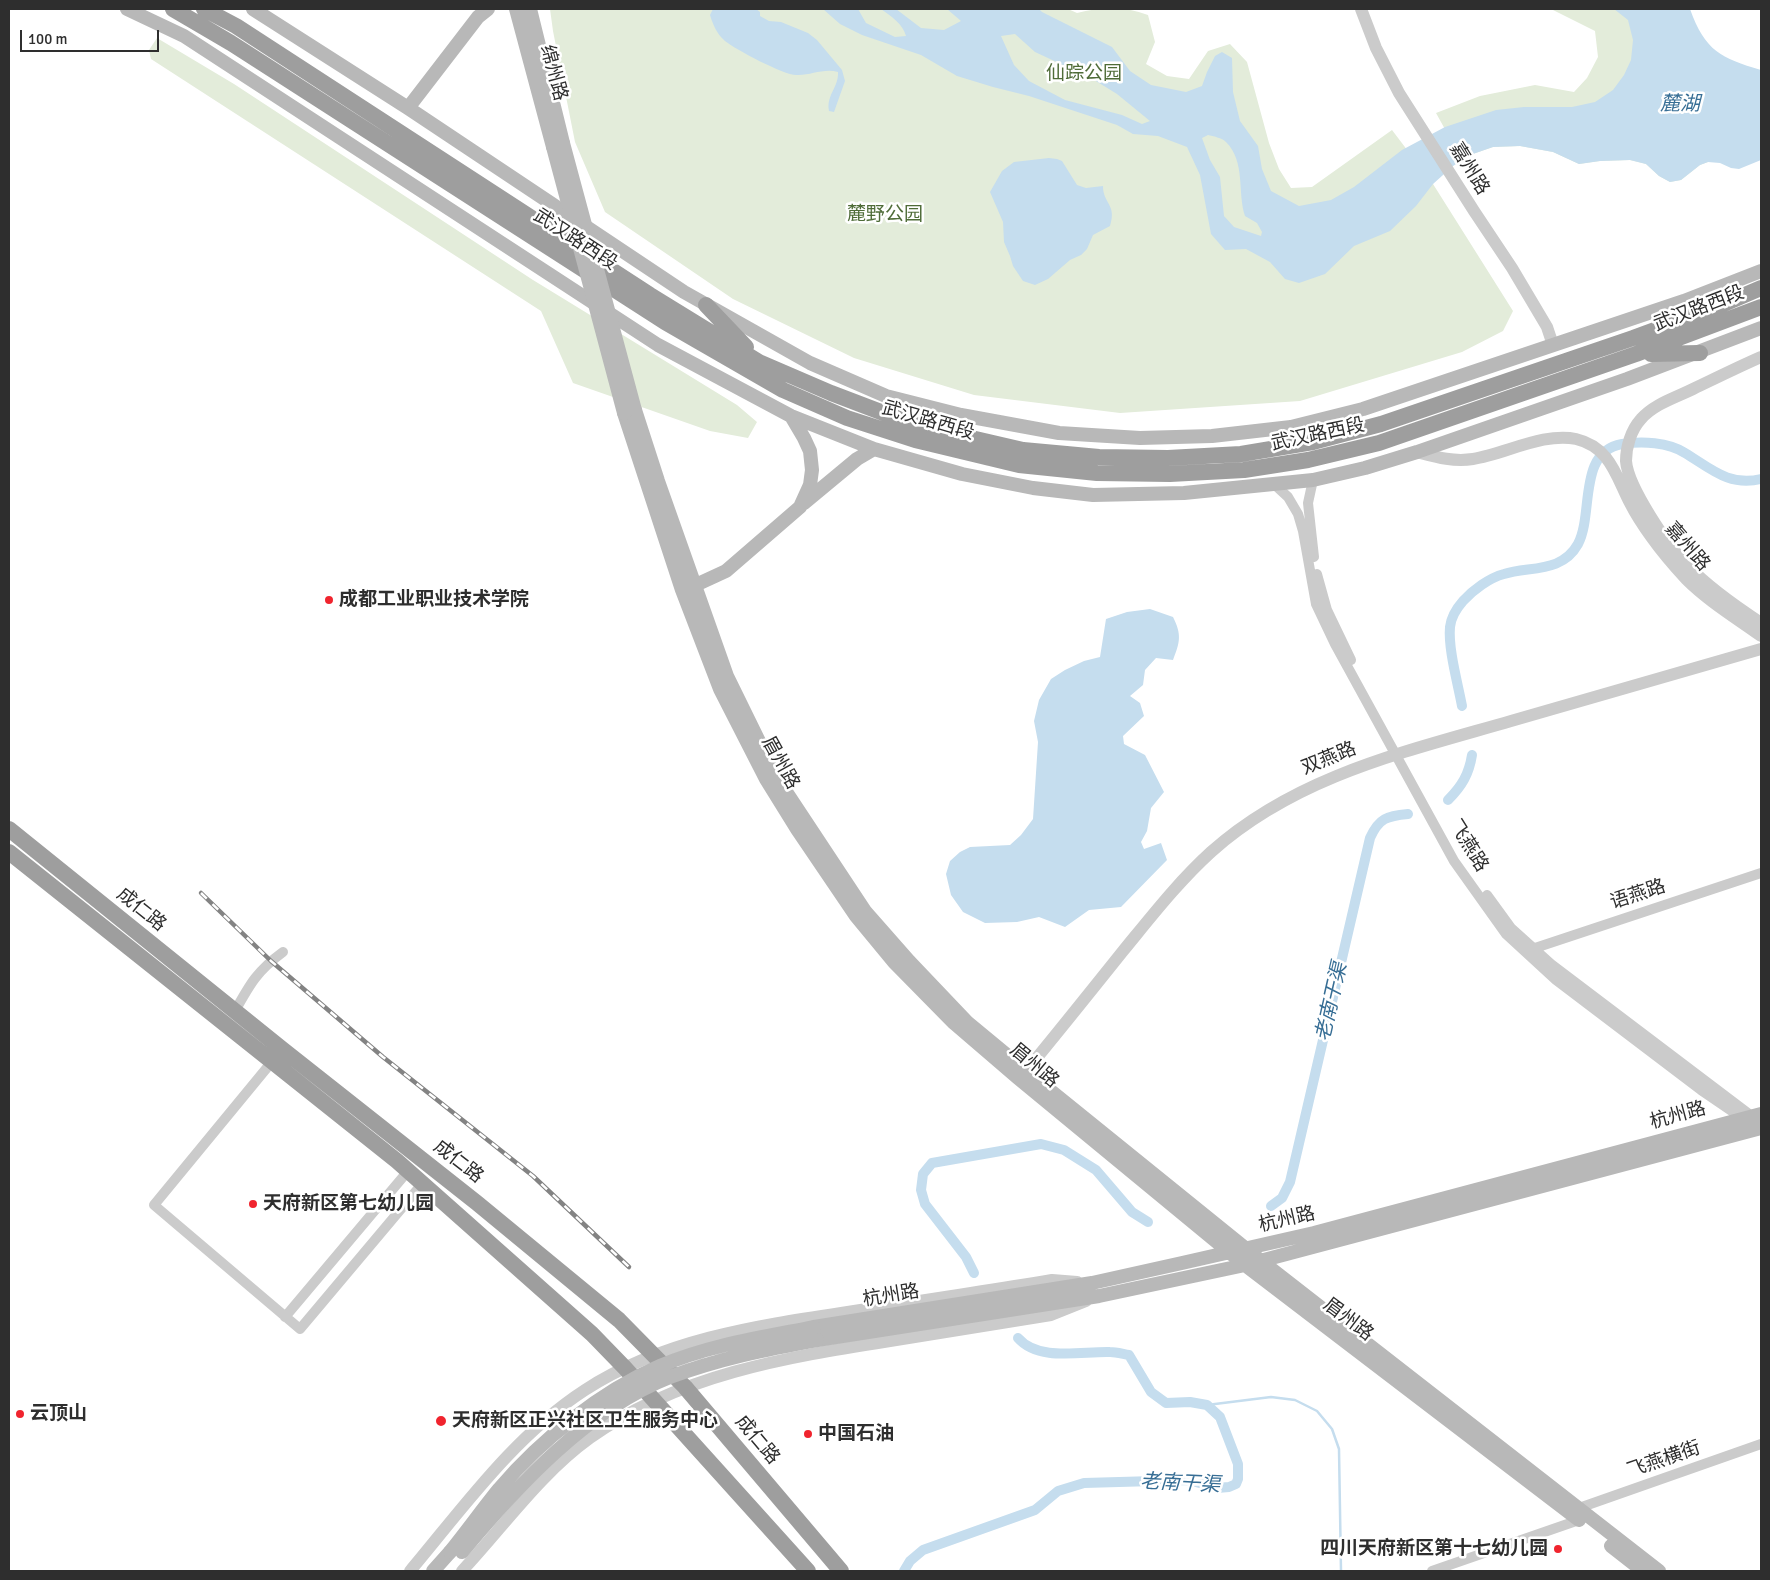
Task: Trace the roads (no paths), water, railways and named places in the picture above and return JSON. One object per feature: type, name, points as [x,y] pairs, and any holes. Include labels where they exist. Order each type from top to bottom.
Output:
[{"type":"highway","name":"武汉路西段","points":[[173,9],[231,43],[665,322],[783,390],[847,418],[915,440],[1019,465],[1097,473],[1170,474],[1244,470],[1308,460],[1379,443],[1636,354],[1761,307]]},
{"type":"highway","name":"武汉路西段","points":[[204,9],[236,26],[650,295],[759,362],[831,393],[915,425],[1023,450],[1109,457],[1168,458],[1241,454],[1313,442],[1381,424],[1633,338],[1712,309],[1761,288]]},
{"type":"highway","points":[[706,305],[759,362]]},
{"type":"highway","points":[[1636,354],[1700,353]]},
{"type":"highway","name":"成仁路","points":[[9,829],[477,1203],[619,1320],[685,1386],[841,1571]]},
{"type":"highway","name":"成仁路","points":[[9,852],[408,1171],[592,1334],[808,1571]]},
{"type":"main road","points":[[127,9],[184,36],[658,345],[790,416],[874,449],[971,476],[1033,488],[1093,495],[1184,493],[1312,480],[1365,468],[1417,452],[1700,353],[1761,328]]},
{"type":"main road","points":[[253,9],[408,108],[684,292],[810,363],[886,396],[961,415],[1059,433],[1140,438],[1212,436],[1291,427],[1363,409],[1684,301],[1761,271]]},
{"type":"main road","points":[[408,108],[478,17],[488,9]]},
{"type":"main road","name":"绵州路","points":[[516,9],[558,145]]},
{"type":"main road","name":"绵州路","points":[[530,9],[558,145]]},
{"type":"main road","points":[[558,145],[629,411],[658,481],[727,676],[778,778],[864,910],[968,1023],[1022,1075],[1247,1248],[1579,1514],[1659,1571]]},
{"type":"main road","name":"眉州路","points":[[629,411],[682,590],[720,689],[766,780],[856,916],[894,962],[954,1023],[1022,1075],[1245,1265],[1579,1514],[1644,1571]]},
{"type":"main road","points":[[790,416],[810,451],[812,470],[810,485],[800,506]]},
{"type":"main road","points":[[682,590],[726,571],[800,506],[858,459],[874,449]]},
{"type":"main road","name":"杭州路","points":[[816,1333],[1092,1283],[1314,1233],[1757,1121]]},
{"type":"main road","name":"杭州路","points":[[816,1333],[1099,1296],[1245,1265],[1757,1121]]},
{"type":"main road","points":[[445,1571],[456,1561],[500,1489],[533,1454],[575,1418],[614,1390],[641,1375],[695,1354],[743,1341],[816,1333]]},
{"type":"main road","points":[[433,1571],[456,1561]]},
{"type":"street","name":"嘉州路","points":[[1361,9],[1376,48],[1399,93],[1529,296],[1547,327],[1553,345]]},
{"type":"street","points":[[1761,356],[1664,402],[1642,418],[1631,435],[1626,463],[1640,498],[1658,529],[1685,564],[1710,586],[1761,623]]},
{"type":"street","name":"嘉州路","points":[[1417,452],[1443,459],[1472,460],[1546,440],[1561,438],[1583,441],[1596,448],[1610,462],[1618,474],[1630,502],[1651,537],[1687,580],[1761,636]]},
{"type":"street","name":"飞燕路","points":[[1312,480],[1308,503],[1310,522],[1316,569],[1327,610],[1399,754]]},
{"type":"street","name":"飞燕路","points":[[1276,485],[1288,497],[1298,514],[1303,531],[1316,604],[1335,644],[1459,856],[1511,928],[1529,950],[1551,964],[1757,1121]]},
{"type":"street","name":"双燕路","points":[[1022,1075],[1173,889],[1211,852],[1263,814],[1304,789],[1342,773],[1399,754],[1761,649]]},
{"type":"street","name":"语燕路","points":[[1529,950],[1761,873]]},
{"type":"street","points":[[235,1011],[250,983],[266,964],[283,952]]},
{"type":"street","points":[[282,1049],[154,1205],[300,1329],[422,1184]]},
{"type":"street","points":[[285,1317],[408,1171]]},
{"type":"street","points":[[410,1571],[518,1445],[553,1414],[585,1390],[625,1368],[655,1355],[699,1340],[813,1317],[1052,1280],[1092,1283]]},
{"type":"street","points":[[456,1561],[589,1439],[620,1417],[685,1386],[748,1368],[822,1352],[1051,1316],[1099,1296]]},
{"type":"street","name":"飞燕横街","points":[[1432,1571],[1761,1444]]},
{"type":"water","points":[[713,9],[756,9],[760,12],[760,16],[769,21],[781,22],[808,33],[817,40],[842,70],[845,81],[834,112],[829,111],[829,100],[837,82],[838,72],[790,74],[749,56],[722,38],[712,22],[710,15]]},
{"type":"water","name":"麓湖","points":[[823,9],[858,9],[866,23],[895,37],[906,36],[893,17],[881,9],[896,9],[921,28],[944,30],[961,21],[947,9],[1039,9],[1112,47],[1130,71],[1151,85],[1186,92],[1202,86],[1215,56],[1222,52],[1232,58],[1233,92],[1240,121],[1258,146],[1262,169],[1271,191],[1299,206],[1331,200],[1354,187],[1402,150],[1445,127],[1496,110],[1524,107],[1572,107],[1595,102],[1613,90],[1624,75],[1631,60],[1633,40],[1628,20],[1614,9],[1690,9],[1702,35],[1716,51],[1735,61],[1761,70],[1761,160],[1739,169],[1720,163],[1708,162],[1700,165],[1681,180],[1670,182],[1659,176],[1646,164],[1630,160],[1579,164],[1553,152],[1520,146],[1493,147],[1470,155],[1453,166],[1433,184],[1416,206],[1390,231],[1354,246],[1325,274],[1299,283],[1285,279],[1270,262],[1246,249],[1225,250],[1211,234],[1200,175],[1187,147],[1158,136],[1133,134],[1117,125],[1029,96],[957,76],[921,55],[862,35],[840,24]],"holes":[[[1015,34],[1035,52],[1091,78],[1117,94],[1150,121],[1142,124],[1122,115],[1065,100],[1029,81],[1014,65],[1001,36]],[[1208,135],[1226,142],[1232,150],[1239,168],[1245,216],[1257,223],[1262,232],[1261,236],[1234,227],[1224,216],[1220,177],[1210,160],[1202,138]]]},
{"type":"water","points":[[1049,158],[1062,161],[1077,185],[1086,188],[1103,186],[1105,197],[1111,208],[1112,219],[1110,226],[1093,235],[1087,249],[1081,255],[1070,260],[1048,279],[1035,285],[1023,281],[1013,266],[1004,242],[1003,222],[990,192],[1002,171],[1014,162]]},
{"type":"water","points":[[1150,609],[1173,617],[1179,634],[1178,643],[1173,660],[1156,658],[1145,670],[1143,685],[1130,696],[1140,703],[1144,716],[1123,736],[1124,744],[1145,755],[1164,792],[1151,808],[1147,831],[1141,842],[1144,849],[1161,843],[1167,860],[1121,907],[1089,910],[1065,927],[1039,917],[1017,922],[985,923],[963,912],[951,895],[946,874],[950,861],[960,852],[970,847],[1010,845],[1021,835],[1033,819],[1038,742],[1034,721],[1039,700],[1051,679],[1084,661],[1100,657],[1106,619],[1127,612]]},
{"type":"waterway","name":"老南干渠","points":[[1462,706],[1450,646],[1450,627],[1454,613],[1460,604],[1472,593],[1493,578],[1504,574],[1545,567],[1563,560],[1571,553],[1578,544],[1583,531],[1593,471],[1598,459],[1608,449],[1630,443],[1663,445],[1678,449],[1720,475],[1739,480],[1761,479]]},
{"type":"waterway","name":"老南干渠","points":[[1448,800],[1464,779],[1472,755]]},
{"type":"waterway","name":"老南干渠","points":[[1271,1206],[1282,1198],[1290,1182],[1370,838],[1373,831],[1384,819],[1408,814]]},
{"type":"waterway","name":"老南干渠","points":[[974,1273],[966,1257],[925,1204],[921,1190],[923,1174],[932,1163],[1041,1144],[1064,1150],[1096,1170],[1132,1212],[1148,1222]]},
{"type":"waterway","name":"老南干渠","points":[[904,1571],[910,1561],[923,1550],[1035,1510],[1058,1491],[1084,1483],[1189,1480],[1217,1488],[1236,1484],[1238,1464],[1220,1417],[1207,1405],[1190,1402],[1166,1403],[1151,1392],[1129,1355],[1110,1352],[1049,1353],[1037,1350],[1018,1338]]},
{"type":"waterway","points":[[1207,1405],[1271,1397],[1295,1400],[1317,1411],[1332,1429],[1339,1449],[1341,1571]]},
{"type":"railway","points":[[201,893],[271,961],[383,1057],[533,1176],[629,1267]]},
{"type":"place","name":"成都工业职业技术学院","points":[[329,600]]},
{"type":"place","name":"天府新区第七幼儿园","points":[[253,1204]]},
{"type":"place","name":"云顶山","points":[[20,1414]]},
{"type":"place","name":"天府新区正兴社区卫生服务中心","points":[[441,1421]]},
{"type":"place","name":"中国石油","points":[[808,1434]]},
{"type":"place","name":"四川天府新区第十七幼儿园","points":[[1558,1549]]},
{"type":"park label","name":"仙踪公园","points":[[1084,74]]},
{"type":"park label","name":"麓野公园","points":[[885,215]]}]
